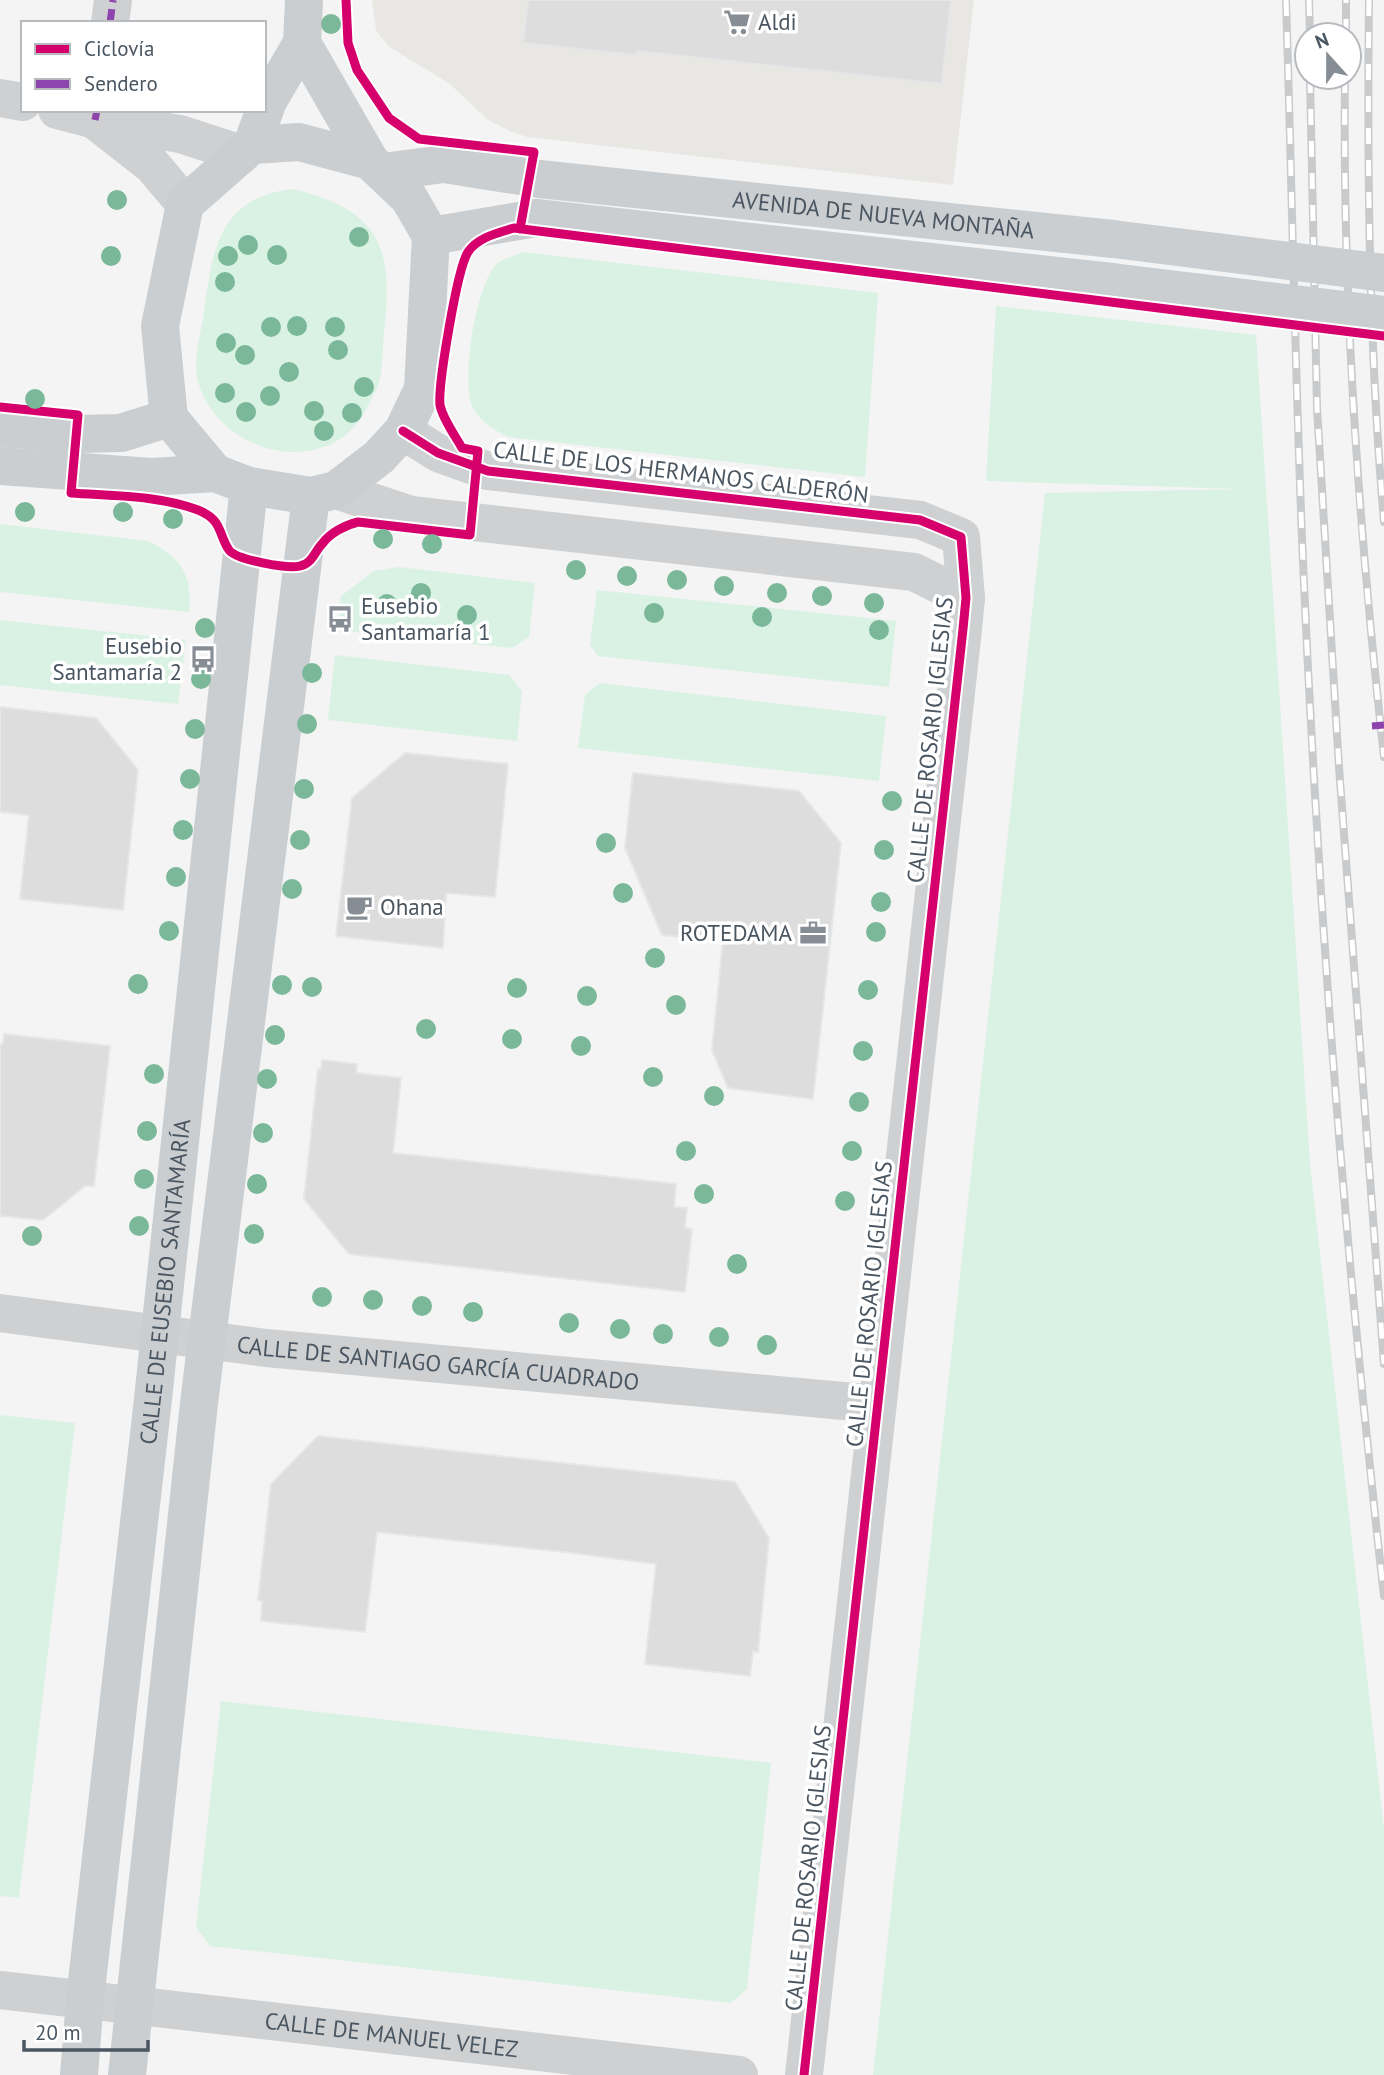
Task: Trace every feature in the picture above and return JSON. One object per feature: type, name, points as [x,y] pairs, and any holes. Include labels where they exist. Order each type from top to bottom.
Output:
[{"type":"main road","points":[[266,106],[302,43],[304,0]]},
{"type":"main road","points":[[0,466],[232,480],[323,493],[379,457],[403,431],[423,389],[431,236],[409,198],[377,167],[302,43]]},
{"type":"main road","points":[[232,480],[169,418],[160,326],[185,204],[247,149],[264,112]]},
{"type":"main road","points":[[247,149],[299,142],[377,167]]},
{"type":"main road","name":"AVENIDA DE NUEVA MONTAÑA","points":[[377,167],[444,164],[539,179],[1113,239],[1384,273]]},
{"type":"main road","name":"AVENIDA DE NUEVA MONTAÑA","points":[[431,236],[536,218],[1384,315]]},
{"type":"main road","points":[[0,428],[78,435],[121,433],[169,418]]},
{"type":"main road","name":"CALLE DE EUSEBIO SANTAMARÍA","points":[[79,2075],[85,1999],[158,1335],[232,480]]},
{"type":"main road","points":[[127,2075],[208,1340],[323,493]]},
{"type":"street","points":[[110,21],[113,0]]},
{"type":"street","points":[[0,98],[21,102]]},
{"type":"street","points":[[73,112],[247,149]]},
{"type":"street","points":[[96,115],[152,165],[185,204]]},
{"type":"street","name":"CALLE DE LOS HERMANOS CALDERÓN","points":[[403,431],[438,453],[488,471],[920,520],[961,537]]},
{"type":"street","points":[[323,493],[411,515],[914,572],[966,598]]},
{"type":"street","name":"CALLE DE ROSARIO IGLESIAS","points":[[804,2075],[966,598],[961,537]]},
{"type":"street","name":"CALLE DE SANTIAGO GARCÍA CUADRADO","points":[[0,1313],[158,1335],[876,1404]]},
{"type":"street","name":"CALLE DE MANUEL VELEZ","points":[[0,1990],[739,2075]]},
{"type":"shaded area","points":[[372,0],[974,0],[953,185],[527,137],[488,120],[450,84],[388,46],[376,30]]},
{"type":"green space","points":[[293,189],[345,208],[363,221],[375,236],[383,255],[387,302],[380,380],[365,412],[343,437],[323,447],[301,452],[279,451],[257,445],[220,420],[206,402],[198,381],[196,365],[210,272],[223,233],[233,217],[248,204],[267,194]]},
{"type":"green space","points":[[523,252],[878,293],[865,477],[508,437],[494,429],[477,415],[470,398],[468,380],[472,334],[490,273],[500,261]]},
{"type":"green space","points":[[996,306],[1256,335],[1310,1164],[1384,1830],[1384,2075],[873,2075],[1045,493],[1241,489],[986,481]]},
{"type":"green space","points":[[0,524],[148,541],[169,554],[182,569],[189,588],[189,612],[0,592]]},
{"type":"green space","points":[[399,567],[535,583],[529,637],[512,648],[338,630],[341,596],[374,571]]},
{"type":"green space","points":[[597,590],[896,621],[889,687],[598,656],[590,645]]},
{"type":"green space","points":[[0,620],[186,640],[178,704],[0,685]]},
{"type":"green space","points":[[335,655],[509,675],[522,691],[517,741],[328,720]]},
{"type":"green space","points":[[600,683],[886,716],[879,781],[578,748],[585,695]]},
{"type":"green space","points":[[0,1415],[75,1423],[19,1898],[0,1896]]},
{"type":"green space","points":[[221,1701],[771,1763],[747,1989],[731,2003],[210,1946],[196,1927]]},
{"type":"building","name":"Aldi","points":[[528,0],[951,0],[942,84],[637,51],[636,55],[523,43]]},
{"type":"building","points":[[0,707],[96,718],[138,770],[123,910],[20,899],[29,815],[0,812]]},
{"type":"building","points":[[405,753],[508,764],[495,897],[446,893],[443,948],[336,936],[352,798]]},
{"type":"building","points":[[633,773],[799,791],[841,843],[813,1099],[728,1088],[712,1050],[723,941],[662,935],[625,848]]},
{"type":"building","points":[[4,1034],[110,1046],[94,1186],[85,1186],[43,1220],[0,1216],[0,1044],[3,1044]]},
{"type":"building","points":[[322,1060],[357,1064],[356,1073],[401,1078],[393,1153],[676,1184],[674,1207],[687,1208],[685,1228],[692,1229],[685,1292],[349,1254],[304,1199],[318,1069],[321,1070]]},
{"type":"building","points":[[318,1436],[735,1482],[769,1538],[758,1652],[753,1651],[750,1676],[645,1664],[656,1564],[574,1553],[377,1532],[365,1632],[261,1621],[262,1601],[258,1600],[271,1484]]},
{"type":"railway","points":[[1286,0],[1300,492],[1316,821],[1345,1209],[1384,1596]]},
{"type":"railway","points":[[1309,0],[1310,21]]},
{"type":"railway","points":[[1346,0],[1346,21]]},
{"type":"railway","points":[[1369,0],[1370,261],[1384,522]]},
{"type":"railway","points":[[1310,91],[1317,408],[1339,767],[1384,1364]]},
{"type":"railway","points":[[1345,91],[1349,333],[1367,588],[1384,757]]},
{"type":"marked path","points":[[110,21],[113,0]]},
{"type":"marked path","points":[[95,120],[97,112]]},
{"type":"marked path","points":[[1372,726],[1384,725]]},
{"type":"cycle path","points":[[346,0],[348,43],[357,70],[389,118],[419,139],[534,152],[520,229]]},
{"type":"cycle path","points":[[0,407],[78,415],[71,493],[151,499],[183,505],[212,518],[229,550],[234,554],[263,563],[294,567],[308,563],[333,533],[358,522],[470,535],[478,451],[462,448],[442,411],[440,393],[445,352],[459,280],[468,252],[483,239],[514,228],[1384,336]]},
{"type":"cycle path","points":[[403,431],[438,453],[488,471],[920,520],[961,537],[966,598],[963,629],[804,2075]]},
{"type":"place","name":"Aldi","points":[[737,22]]},
{"type":"place","name":"Eusebio Santamaría 1","points":[[340,619]]},
{"type":"place","name":"Eusebio Santamaría 2","points":[[203,659]]},
{"type":"place","name":"Ohana","points":[[359,907]]},
{"type":"place","name":"ROTEDAMA","points":[[813,933]]}]
